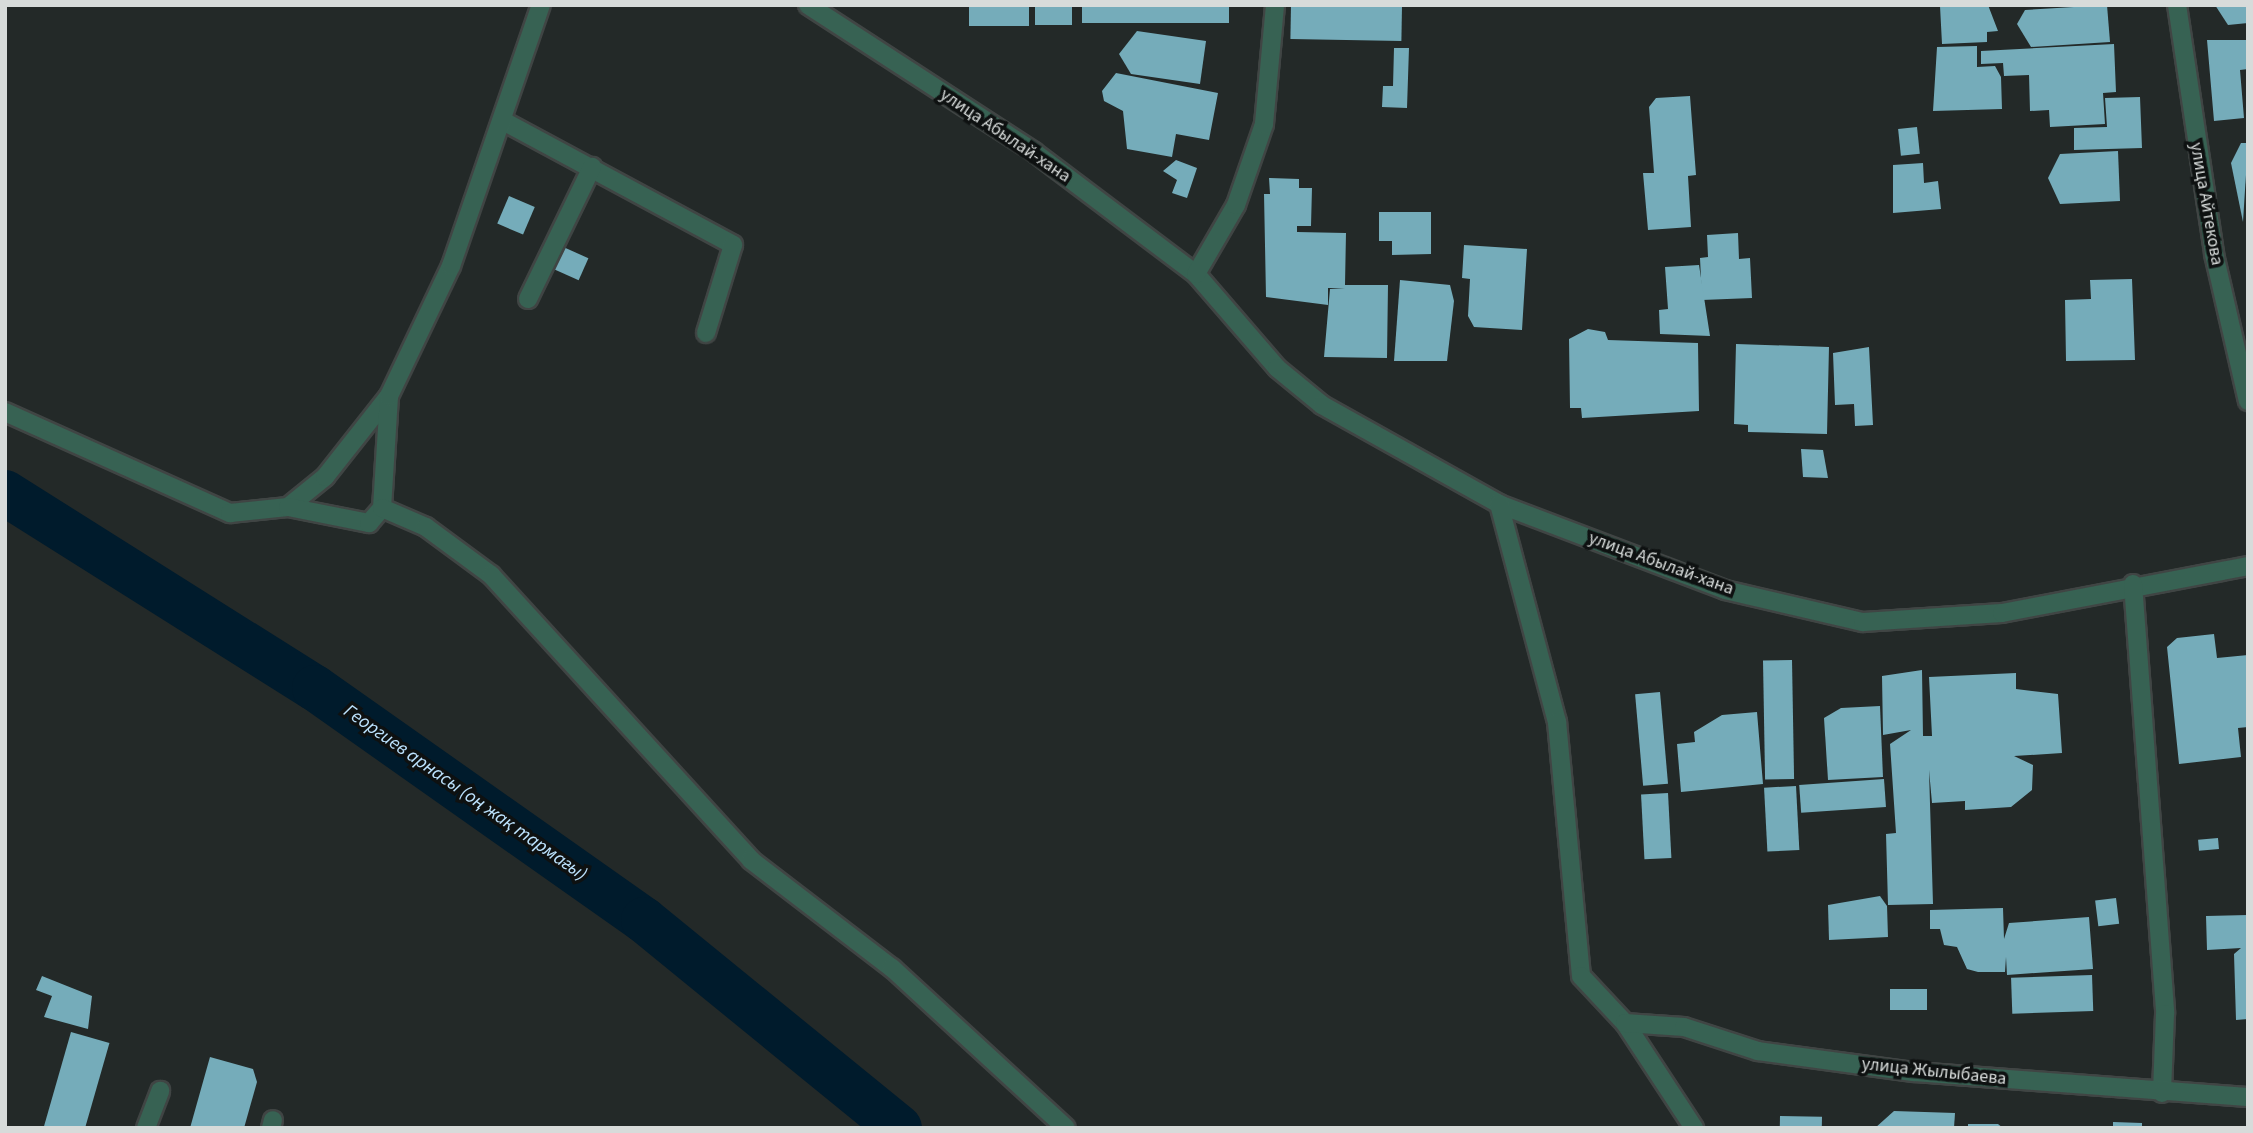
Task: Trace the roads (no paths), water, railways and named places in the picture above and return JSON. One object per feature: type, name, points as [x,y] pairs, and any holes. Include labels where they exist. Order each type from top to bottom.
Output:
[{"type":"street","points":[[288,507],[325,477],[389,396],[419,344],[505,122],[541,5]]},
{"type":"street","name":"улица Абылай-хана","points":[[808,5],[1034,152],[1196,274],[1277,368],[1322,405],[1499,504],[1724,590],[1863,622],[2002,613],[2133,584],[2248,566]]},
{"type":"street","points":[[1196,274],[1236,205],[1264,124],[1275,5]]},
{"type":"street","name":"улица Айтекова","points":[[2177,5],[2214,254],[2248,401]]},
{"type":"street","points":[[505,122],[733,245],[706,333]]},
{"type":"street","points":[[528,299],[592,167]]},
{"type":"street","points":[[5,412],[230,513],[288,507],[369,523],[382,508],[389,396]]},
{"type":"street","points":[[1499,504],[1557,722],[1581,976],[1625,1023],[1694,1128]]},
{"type":"street","points":[[382,508],[426,527],[491,575],[751,860],[892,968],[1066,1128]]},
{"type":"street","points":[[2133,584],[2165,1014],[2161,1093]]},
{"type":"street","name":"улица Жылыбаева","points":[[1625,1023],[1684,1027],[1758,1051],[1914,1072],[2161,1093],[2248,1097]]},
{"type":"street","points":[[146,1128],[160,1091]]},
{"type":"waterway","name":"Георгиев арнасы (оң жақ тармағы)","points":[[5,493],[315,688],[644,920],[899,1128]]}]
